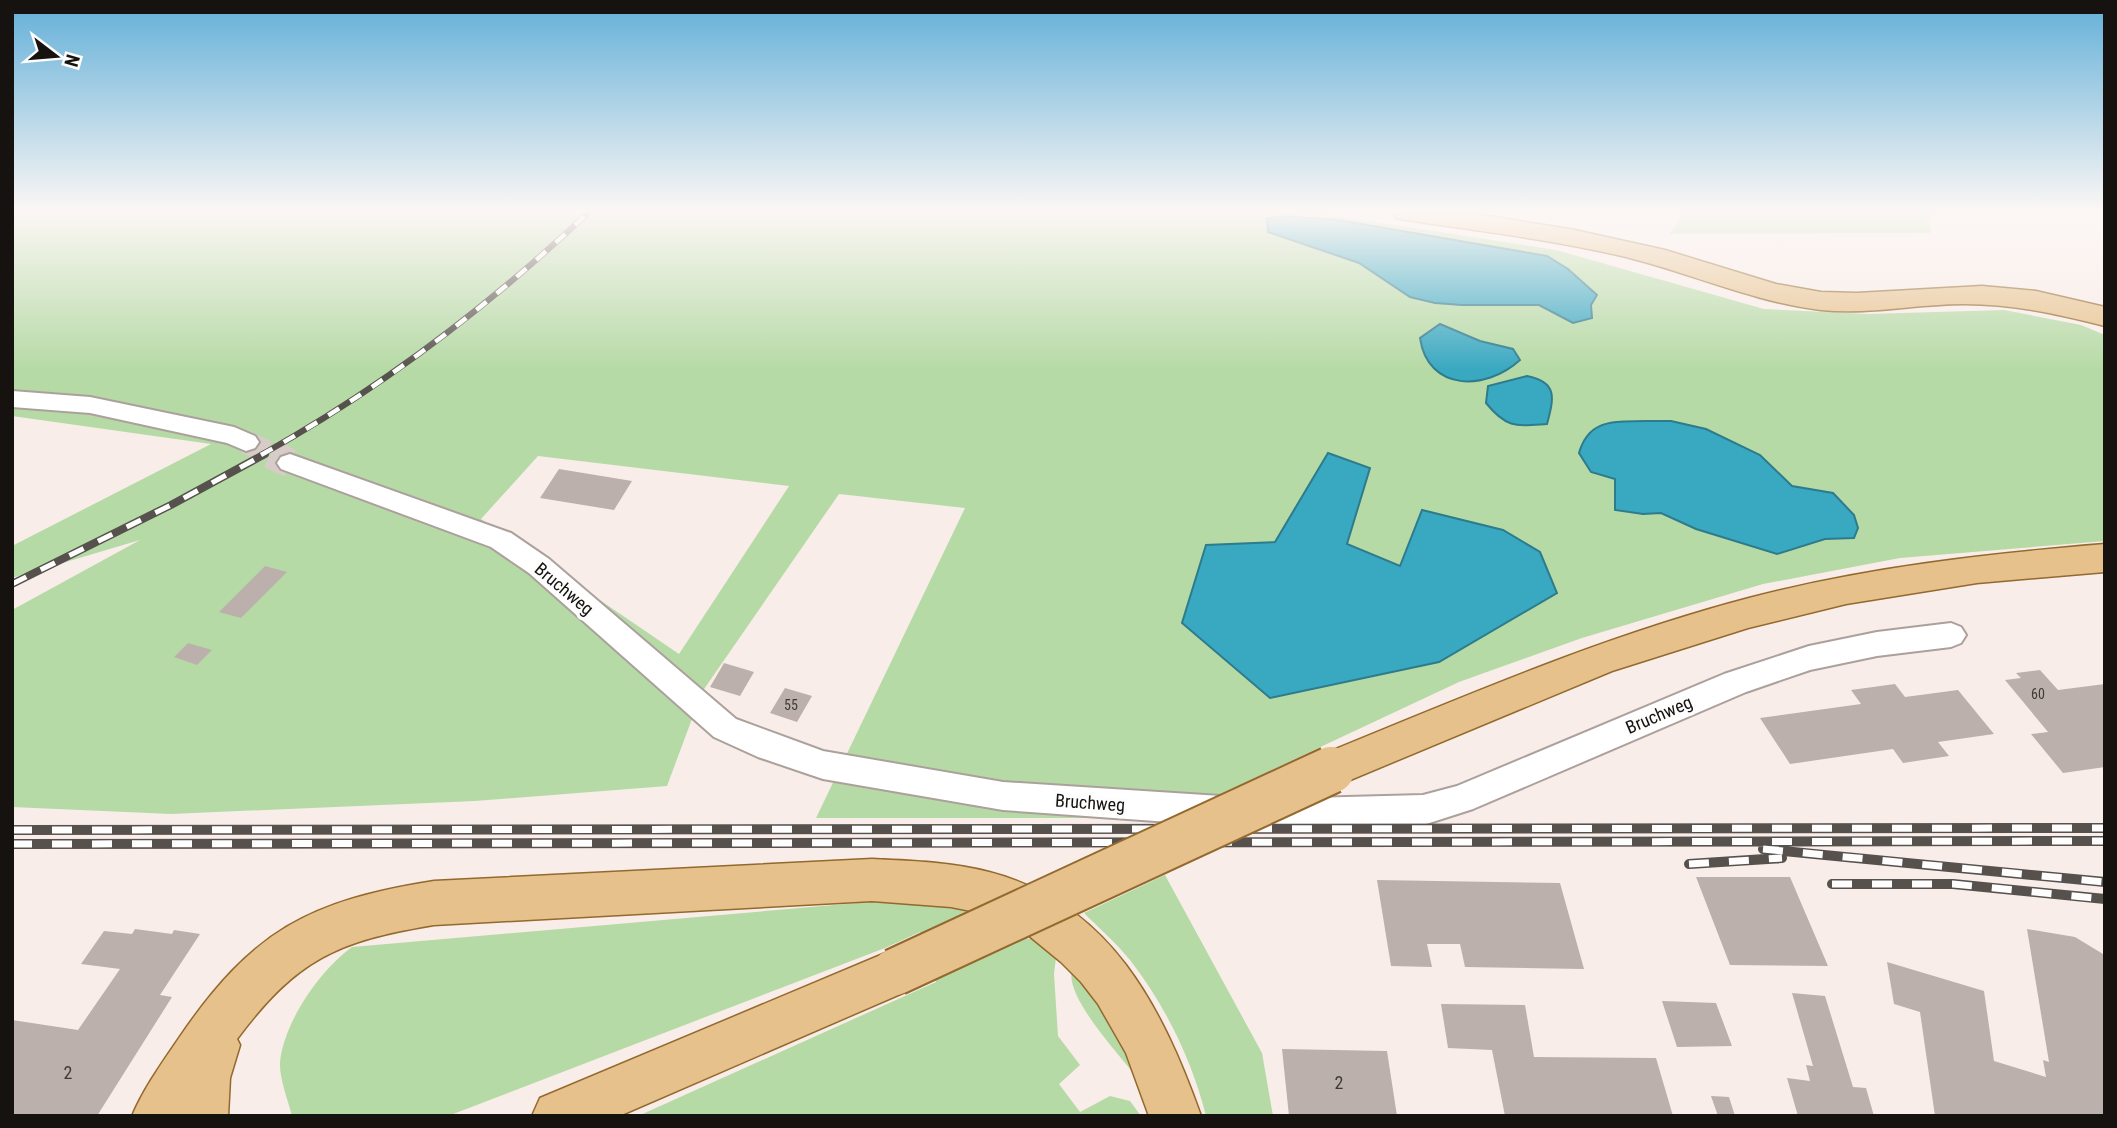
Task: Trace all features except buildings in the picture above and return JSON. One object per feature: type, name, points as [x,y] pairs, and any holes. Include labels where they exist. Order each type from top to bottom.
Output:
[{"type":"main road","points":[[1682,265],[1776,293],[1821,301],[1869,302],[1963,295],[2004,297],[2068,305],[2105,317]]},
{"type":"main road","points":[[558,1116],[895,972],[1331,770],[1600,659],[1748,613],[1846,590],[1977,569],[2105,558]]},
{"type":"main road","points":[[158,1116],[226,1012],[247,986],[277,957],[314,934],[352,918],[391,908],[434,903],[872,880],[929,883],[974,890],[1028,908],[1069,938],[1105,972],[1129,1005],[1168,1106]]},
{"type":"main road","points":[[202,1116],[205,1077],[226,1012]]},
{"type":"street","points":[[12,399],[90,405],[234,436],[246,442]]},
{"type":"street","name":"Bruchweg","points":[[290,463],[313,474],[501,540],[539,566],[725,728],[769,747],[823,765],[1017,797],[1267,814],[1423,810],[1461,799],[1735,683],[1809,658],[1877,644],[1951,635]]},
{"type":"green space","points":[[12,265],[1608,265],[1764,309],[1868,314],[2004,310],[2081,325],[2105,335],[2105,541],[1900,558],[1763,584],[1582,638],[1459,682],[1169,818],[816,818],[965,508],[839,494],[702,692],[667,786],[475,801],[171,814],[12,807],[12,610],[140,540],[12,578],[12,546],[211,444],[12,416]],"holes":[[[538,456],[789,486],[679,654],[481,519]]]},
{"type":"green space","points":[[1165,875],[1262,1053],[1273,1116],[1206,1116],[1185,1054],[1155,995],[1125,954],[1084,913]]},
{"type":"green space","points":[[869,902],[952,905],[1029,939],[1042,932],[1057,949],[1054,974],[1058,1036],[1080,1065],[1059,1084],[1080,1112],[1110,1096],[1130,1101],[1141,1116],[638,1116],[936,982],[920,932],[885,948],[448,1116],[292,1116],[280,1068],[288,1030],[316,983],[352,947]]},
{"type":"green space","points":[[1072,970],[1099,990],[1141,1083],[1086,1012],[1072,982]]},
{"type":"water","points":[[1361,265],[1561,265],[1597,295],[1591,305],[1592,318],[1573,323],[1539,305],[1462,305],[1435,303],[1410,297]]},
{"type":"water","points":[[1440,324],[1480,341],[1513,349],[1520,360],[1506,370],[1476,381],[1460,381],[1446,377],[1434,369],[1425,356],[1420,338]]},
{"type":"water","points":[[1527,376],[1544,382],[1549,387],[1552,399],[1547,424],[1507,422],[1486,403],[1488,386]]},
{"type":"water","points":[[1671,421],[1706,429],[1760,455],[1792,486],[1833,493],[1854,515],[1858,528],[1854,538],[1825,539],[1777,554],[1696,529],[1661,513],[1643,514],[1615,510],[1615,479],[1591,472],[1579,453],[1589,433],[1604,424]]},
{"type":"water","points":[[1328,453],[1370,468],[1347,544],[1400,566],[1422,510],[1503,530],[1540,552],[1557,593],[1439,662],[1270,698],[1182,623],[1206,545],[1275,542]]},
{"type":"tunnel","points":[[246,442],[274,455]]},
{"type":"tunnel","points":[[270,454],[290,463]]},
{"type":"railway","points":[[261,455],[392,373],[473,313],[531,265]]},
{"type":"railway","points":[[12,584],[171,505],[265,454]]},
{"type":"railway","points":[[12,830],[2105,828]]},
{"type":"railway","points":[[12,844],[2105,841]]},
{"type":"railway","points":[[1763,849],[2105,882]]},
{"type":"railway","points":[[1689,864],[1782,858]]},
{"type":"railway","points":[[1832,884],[1953,884],[2105,899]]}]
